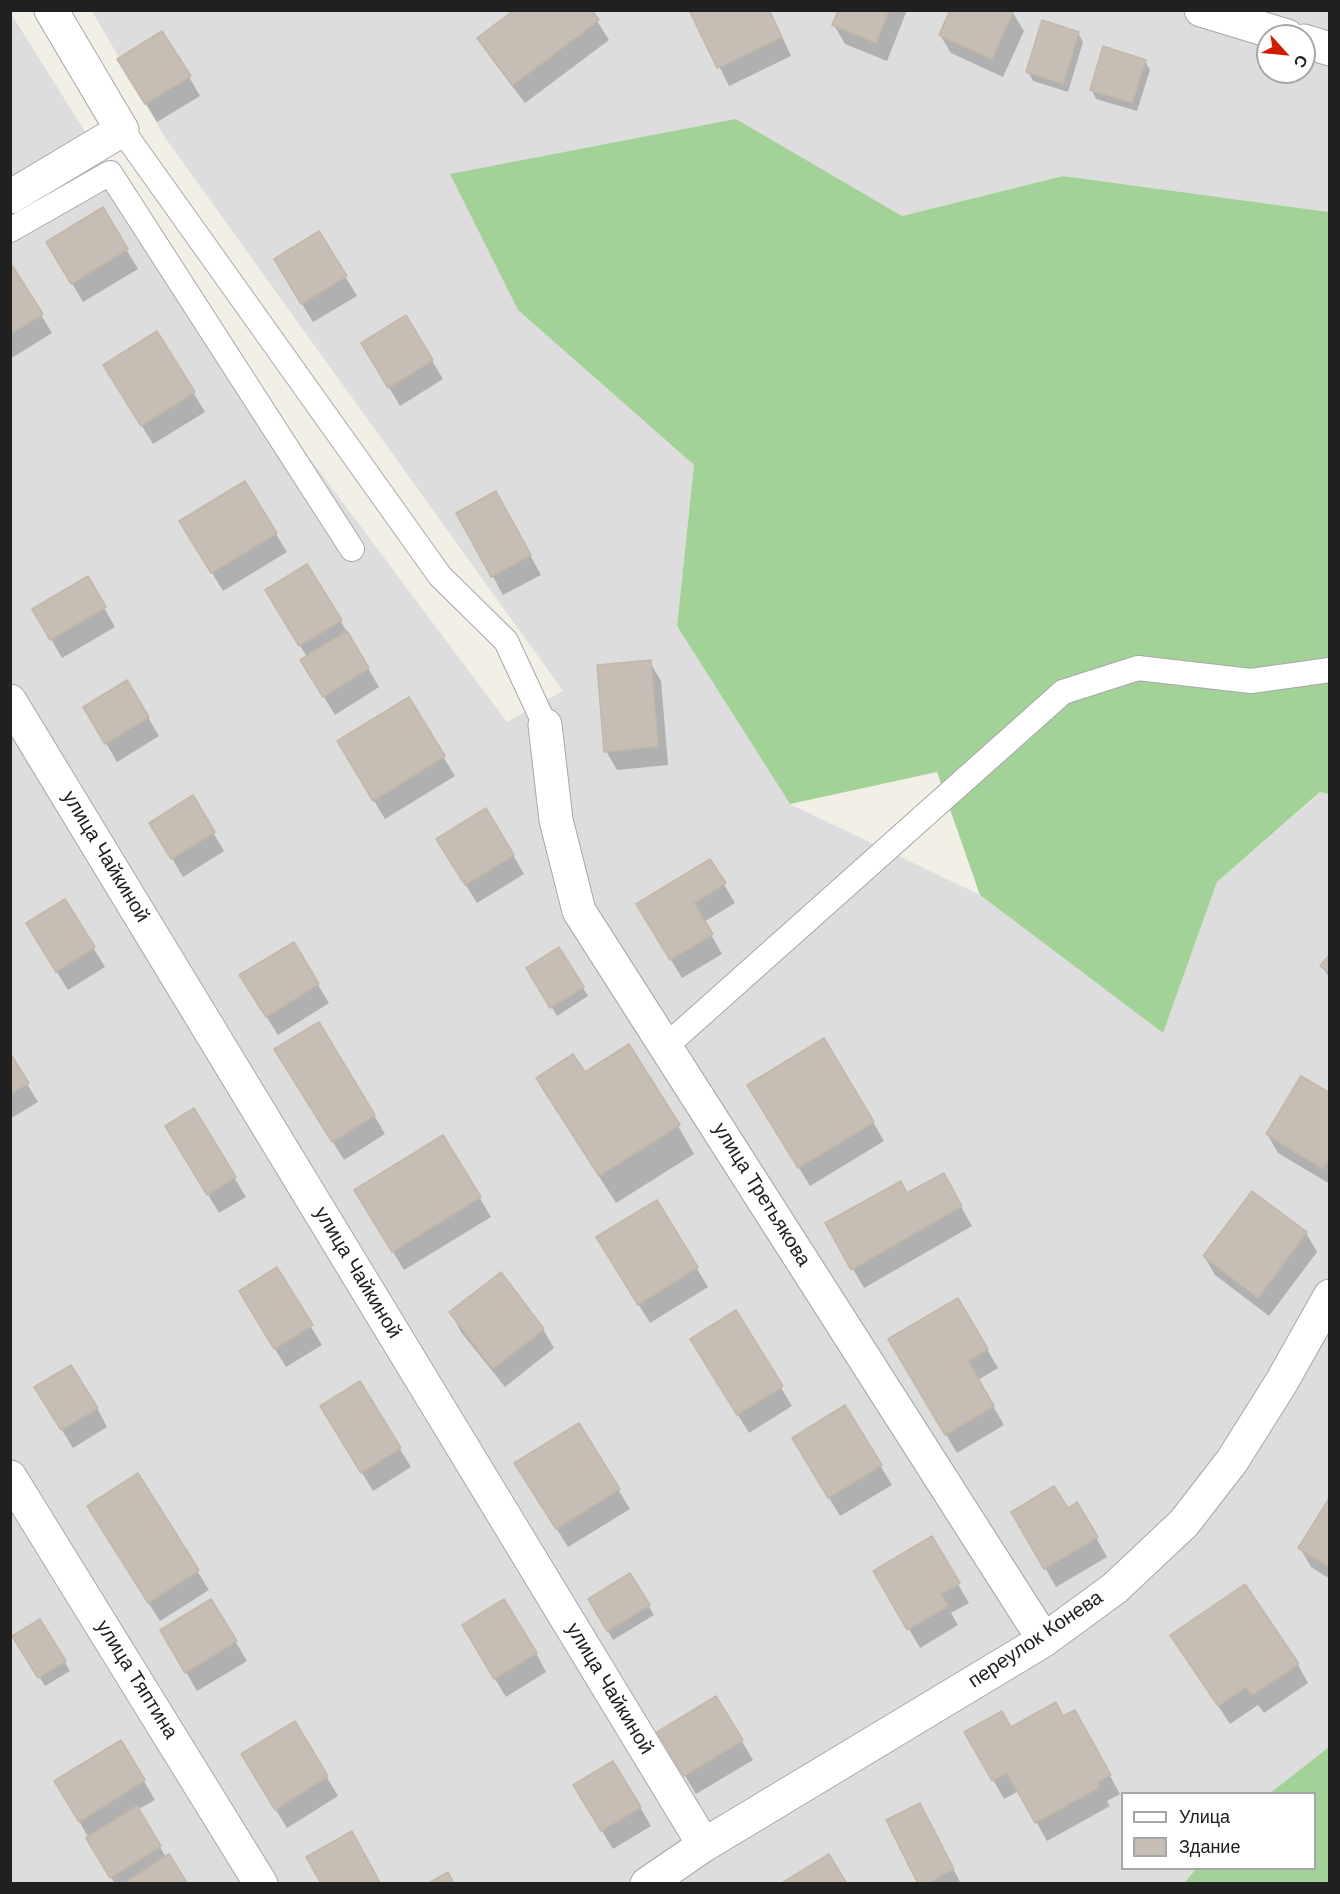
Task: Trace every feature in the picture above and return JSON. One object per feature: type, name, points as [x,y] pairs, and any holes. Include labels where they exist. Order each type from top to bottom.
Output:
[{"type":"street","points":[[10,196],[122,130],[51,10]]},
{"type":"street","points":[[1201,10],[1256,27]]},
{"type":"street","name":"улица Чайкиной","points":[[10,701],[704,1845]]},
{"type":"street","name":"улица Третьякова","points":[[545,725],[556,820],[579,910],[1044,1640]]},
{"type":"street","name":"переулок Конева","points":[[647,1884],[704,1845],[1044,1640],[1115,1588],[1184,1523],[1233,1461],[1281,1383],[1329,1296]]},
{"type":"street","name":"улица Тяптина","points":[[10,1477],[261,1884]]},
{"type":"lane","points":[[122,130],[440,576],[506,641],[545,725]]},
{"type":"lane","points":[[10,230],[110,173],[352,549]]},
{"type":"lane","points":[[666,1046],[1063,692],[1138,668],[1251,681],[1329,670]]},
{"type":"shaded area","points":[[92,11],[1329,11],[1329,212],[1063,176],[902,216],[736,119],[518,310],[694,465],[677,626],[790,804],[980,895],[1163,1033],[1217,882],[1321,792],[1329,794],[1329,1747],[1271,1792],[1121,1792],[1121,1870],[1195,1870],[1184,1883],[11,1883],[10,12],[189,297],[507,722],[563,691],[166,139]]},
{"type":"green space","points":[[736,119],[902,216],[1063,176],[1329,212],[1329,794],[1320,792],[1217,882],[1163,1033],[980,895],[937,772],[790,804],[677,626],[694,465],[518,310],[450,174]]},
{"type":"green space","points":[[1329,1747],[1329,1883],[1184,1883],[1195,1870],[1316,1870],[1316,1792],[1271,1792]]},
{"type":"building","points":[[514,10],[592,10],[599,20],[513,85],[477,38]]},
{"type":"building","points":[[689,10],[769,10],[782,37],[717,68]]},
{"type":"building","points":[[838,10],[889,10],[876,43],[832,25]]},
{"type":"building","points":[[950,10],[1014,10],[992,59],[939,35]]},
{"type":"building","points":[[1042,20],[1079,32],[1063,84],[1026,72]]},
{"type":"building","points":[[162,31],[191,76],[145,104],[117,59]]},
{"type":"building","points":[[1103,46],[1146,60],[1132,103],[1090,90]]},
{"type":"building","points":[[103,207],[128,249],[71,284],[46,242]]},
{"type":"building","points":[[319,231],[347,276],[301,304],[274,259]]},
{"type":"building","points":[[10,262],[43,314],[10,334]]},
{"type":"building","points":[[406,315],[433,360],[388,388],[361,343]]},
{"type":"building","points":[[157,331],[195,392],[141,426],[103,365]]},
{"type":"building","points":[[245,481],[277,533],[211,573],[179,521]]},
{"type":"building","points":[[496,491],[531,555],[491,577],[456,513]]},
{"type":"building","points":[[307,564],[342,620],[299,646],[265,590]]},
{"type":"building","points":[[88,576],[106,607],[50,640],[32,609]]},
{"type":"building","points":[[347,631],[369,668],[323,697],[300,660]]},
{"type":"building","points":[[651,660],[658,746],[604,752],[597,665]]},
{"type":"building","points":[[127,680],[149,717],[105,744],[83,707]]},
{"type":"building","points":[[409,697],[445,756],[373,801],[337,741]]},
{"type":"building","points":[[193,795],[215,832],[171,859],[149,823]]},
{"type":"building","points":[[486,808],[514,855],[465,885],[436,839]]},
{"type":"building","points":[[710,859],[726,883],[694,903],[713,934],[670,960],[636,904]]},
{"type":"building","points":[[65,899],[95,947],[56,972],[26,923]]},
{"type":"building","points":[[294,942],[319,984],[266,1017],[239,975]]},
{"type":"building","points":[[559,947],[584,987],[550,1008],[526,968]]},
{"type":"building","points":[[1330,954],[1330,973],[1320,966]]},
{"type":"building","points":[[319,1022],[375,1115],[332,1142],[274,1049]]},
{"type":"building","points":[[824,1038],[874,1122],[798,1168],[747,1085]]},
{"type":"building","points":[[629,1044],[680,1125],[599,1176],[536,1078],[573,1054],[585,1072]]},
{"type":"building","points":[[10,1053],[29,1083],[10,1094]]},
{"type":"building","points":[[1301,1076],[1330,1093],[1330,1158],[1323,1169],[1266,1134]]},
{"type":"building","points":[[194,1108],[236,1177],[207,1195],[165,1126]]},
{"type":"building","points":[[443,1135],[481,1197],[392,1252],[354,1190]]},
{"type":"building","points":[[944,1173],[962,1206],[851,1270],[825,1223],[901,1181],[907,1193]]},
{"type":"building","points":[[1252,1191],[1307,1232],[1258,1298],[1203,1256]]},
{"type":"building","points":[[657,1200],[698,1267],[638,1305],[596,1237]]},
{"type":"building","points":[[277,1267],[313,1325],[274,1349],[239,1291]]},
{"type":"building","points":[[501,1272],[544,1329],[493,1369],[449,1312]]},
{"type":"building","points":[[958,1298],[988,1349],[968,1361],[994,1406],[945,1435],[888,1339]]},
{"type":"building","points":[[736,1310],[783,1386],[737,1415],[690,1339]]},
{"type":"building","points":[[71,1365],[98,1408],[61,1430],[34,1387]]},
{"type":"building","points":[[360,1381],[401,1448],[361,1473],[320,1406]]},
{"type":"building","points":[[845,1405],[882,1465],[828,1498],[792,1438]]},
{"type":"building","points":[[579,1423],[620,1489],[556,1529],[514,1463]]},
{"type":"building","points":[[138,1473],[199,1570],[148,1603],[87,1506]]},
{"type":"building","points":[[1054,1486],[1068,1508],[1077,1502],[1098,1537],[1044,1569],[1011,1512]]},
{"type":"building","points":[[1330,1497],[1330,1567],[1298,1548]]},
{"type":"building","points":[[932,1536],[960,1583],[941,1594],[948,1606],[907,1630],[873,1571]]},
{"type":"building","points":[[630,1573],[650,1605],[607,1631],[588,1599]]},
{"type":"building","points":[[1245,1584],[1299,1664],[1252,1695],[1246,1687],[1218,1706],[1170,1635]]},
{"type":"building","points":[[211,1599],[237,1641],[185,1673],[160,1630]]},
{"type":"building","points":[[504,1599],[537,1653],[494,1679],[462,1625]]},
{"type":"building","points":[[40,1619],[66,1661],[38,1678],[12,1636]]},
{"type":"building","points":[[716,1696],[743,1740],[684,1776],[657,1732]]},
{"type":"building","points":[[1056,1702],[1063,1716],[1075,1710],[1111,1775],[1097,1782],[1100,1787],[1035,1823],[1007,1773],[992,1781],[964,1732],[1002,1711],[1011,1727]]},
{"type":"building","points":[[295,1721],[328,1776],[275,1810],[241,1754]]},
{"type":"building","points":[[121,1740],[145,1780],[79,1822],[54,1781]]},
{"type":"building","points":[[613,1761],[641,1807],[601,1831],[573,1785]]},
{"type":"building","points":[[920,1803],[954,1869],[926,1884],[918,1884],[886,1820]]},
{"type":"building","points":[[137,1806],[161,1846],[110,1878],[86,1838]]},
{"type":"building","points":[[352,1831],[381,1884],[321,1884],[306,1857]]},
{"type":"building","points":[[169,1854],[188,1884],[123,1884]]},
{"type":"building","points":[[829,1854],[847,1884],[780,1884]]},
{"type":"building","points":[[448,1872],[454,1884],[427,1884]]}]
